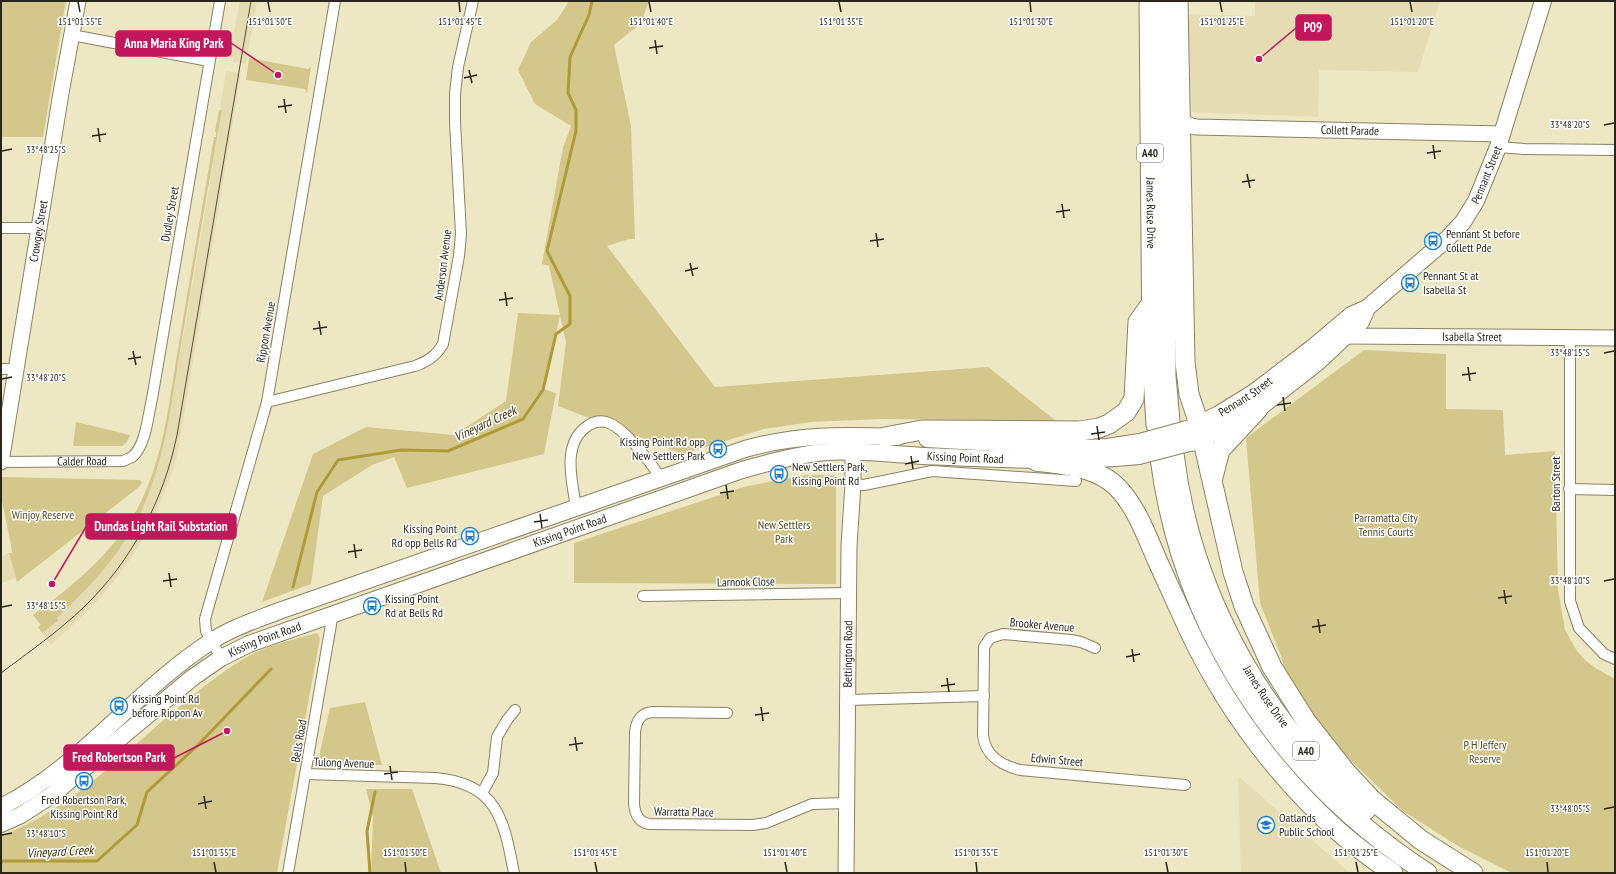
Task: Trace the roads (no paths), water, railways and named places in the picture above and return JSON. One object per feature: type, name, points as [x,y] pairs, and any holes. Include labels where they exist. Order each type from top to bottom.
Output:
[{"type":"highway","name":"James Ruse Drive","points":[[1149,1],[1152,359],[1163,423],[1166,376],[1164,1]]},
{"type":"highway","points":[[1178,1],[1185,362],[1194,434],[1213,482],[1233,572],[1244,606],[1272,666],[1306,721],[1346,772],[1371,799],[1421,840],[1473,873]]},
{"type":"highway","points":[[885,437],[922,430],[1080,431],[1099,428],[1109,424],[1126,412],[1134,399],[1138,322],[1151,304]]},
{"type":"highway","points":[[1213,482],[1220,450],[1258,409]]},
{"type":"highway","name":"James Ruse Drive","points":[[1427,873],[1381,841],[1355,820],[1307,773],[1282,743],[1249,697],[1208,624],[1183,560],[1164,489],[1167,456],[1176,477],[1185,516],[1207,585],[1235,646],[1267,700],[1310,756],[1364,808],[1413,847],[1455,873]]},
{"type":"highway","points":[[1036,460],[1087,469],[1111,481],[1126,497],[1146,535],[1204,660],[1242,724],[1265,755],[1314,808],[1338,831],[1393,873]]},
{"type":"main road","name":"Pennant Street","points":[[1194,434],[1338,334],[1361,322],[1367,308],[1448,238],[1463,222],[1476,201],[1500,140],[1543,1]]},
{"type":"main road","name":"Pennant Street","points":[[1194,434],[1229,426],[1258,409],[1317,363],[1338,334]]},
{"type":"main road","name":"Kissing Point Road","points":[[1,824],[21,815],[52,795],[192,678],[221,658],[249,644],[334,612],[742,470],[777,460],[810,454],[854,452],[1036,460],[1089,460],[1139,449],[1194,434]]},
{"type":"main road","name":"Kissing Point Road","points":[[1,807],[28,792],[55,773],[174,669],[211,641],[241,626],[279,611],[744,449],[776,441],[814,436],[853,436],[1086,448],[1107,447],[1139,449]]},
{"type":"street","name":"Crowgey Street","points":[[1,462],[78,1]]},
{"type":"street","name":"Dudley Street","points":[[145,430],[220,1]]},
{"type":"street","name":"Rippon Avenue","points":[[221,658],[206,631],[205,619],[267,402],[335,1]]},
{"type":"street","name":"Anderson Avenue","points":[[267,402],[415,366],[427,361],[437,354],[443,344],[459,256],[461,234],[455,94],[458,67],[473,1]]},
{"type":"street","points":[[72,35],[209,61]]},
{"type":"street","points":[[1180,115],[1184,123],[1188,126],[1197,127]]},
{"type":"street","points":[[1180,140],[1185,130],[1197,127]]},
{"type":"street","name":"Collett Parade","points":[[1197,127],[1500,140]]},
{"type":"street","points":[[1500,140],[1524,149],[1615,150]]},
{"type":"street","points":[[1,228],[40,228]]},
{"type":"street","name":"Isabella Street","points":[[1338,334],[1615,338]]},
{"type":"street","name":"Barton Street","points":[[1570,338],[1570,601],[1578,628],[1604,654],[1615,659]]},
{"type":"street","points":[[1,368],[16,369]]},
{"type":"street","points":[[576,507],[571,474],[572,450],[576,438],[585,428],[596,420],[608,422],[619,428],[649,461],[661,478]]},
{"type":"street","name":"Calder Road","points":[[1,462],[123,461],[132,457],[138,450],[145,430]]},
{"type":"street","name":"Bettington Road","points":[[846,873],[849,546],[854,484],[853,436]]},
{"type":"street","points":[[854,484],[864,484],[932,471],[1076,480]]},
{"type":"street","points":[[1569,489],[1615,490]]},
{"type":"street","name":"Larnook Close","points":[[643,596],[849,593]]},
{"type":"street","name":"Bells Road","points":[[288,873],[334,612]]},
{"type":"street","name":"Brooker Avenue","points":[[984,696],[984,647],[990,638],[996,635],[1010,634],[1071,640],[1081,642],[1095,648]]},
{"type":"street","points":[[848,700],[984,696]]},
{"type":"street","name":"Edwin Street","points":[[984,696],[984,735],[986,746],[992,757],[1005,765],[1020,770],[1185,785]]},
{"type":"street","points":[[482,793],[493,773],[497,736],[515,710]]},
{"type":"street","name":"Warratta Place","points":[[727,713],[653,712],[639,717],[636,722],[635,733],[634,804],[636,814],[641,821],[649,824],[753,825],[766,823],[812,804],[847,803]]},
{"type":"street","name":"Tulong Avenue","points":[[306,774],[447,779],[466,784],[482,793],[490,801],[500,817],[507,837],[514,873]]},
{"type":"waterway","name":"Vineyard Creek","points":[[293,587],[317,492],[338,460],[401,450],[448,451],[523,419],[543,390],[556,334],[570,324],[570,296],[547,251],[576,131],[576,110],[568,93],[570,57],[589,15],[592,1]]},
{"type":"waterway","name":"Vineyard Creek","points":[[1,863],[2,861],[97,861],[137,825],[147,792],[198,745],[271,669]]},
{"type":"waterway","points":[[370,873],[367,831],[375,792]]},
{"type":"tram line","points":[[1,673],[44,641],[84,607],[101,589],[117,570],[144,528],[164,482],[177,435],[251,1]]},
{"type":"place","name":"P09","points":[[1259,59]]},
{"type":"place","name":"Anna Maria King Park","points":[[278,75]]},
{"type":"place","name":"Pennant St before Collett Pde","points":[[1433,241]]},
{"type":"place","name":"Pennant St at Isabella St","points":[[1410,283]]},
{"type":"place","name":"Kissing Point Rd opp New Settlers Park","points":[[718,449]]},
{"type":"place","name":"New Settlers Park, Kissing Point Rd","points":[[779,474]]},
{"type":"place","name":"Kissing Point Rd opp Bells Rd","points":[[470,536]]},
{"type":"place","name":"Dundas Light Rail Substation","points":[[52,584]]},
{"type":"place","name":"Kissing Point Rd at Bells Rd","points":[[372,606]]},
{"type":"place","name":"Kissing Point Rd before Rippon Av","points":[[119,706]]},
{"type":"place","name":"Fred Robertson Park","points":[[227,731]]},
{"type":"place","name":"Fred Robertson Park, Kissing Point Rd","points":[[84,781]]},
{"type":"place","name":"Oatlands Public School","points":[[1266,825]]},
{"type":"park label","name":"Winjoy Reserve","points":[[43,515]]},
{"type":"park label","name":"Parramatta City Tennis Courts","points":[[1386,525]]},
{"type":"park label","name":"New Settlers Park","points":[[784,532]]},
{"type":"park label","name":"P H Jeffery Reserve","points":[[1485,752]]}]
